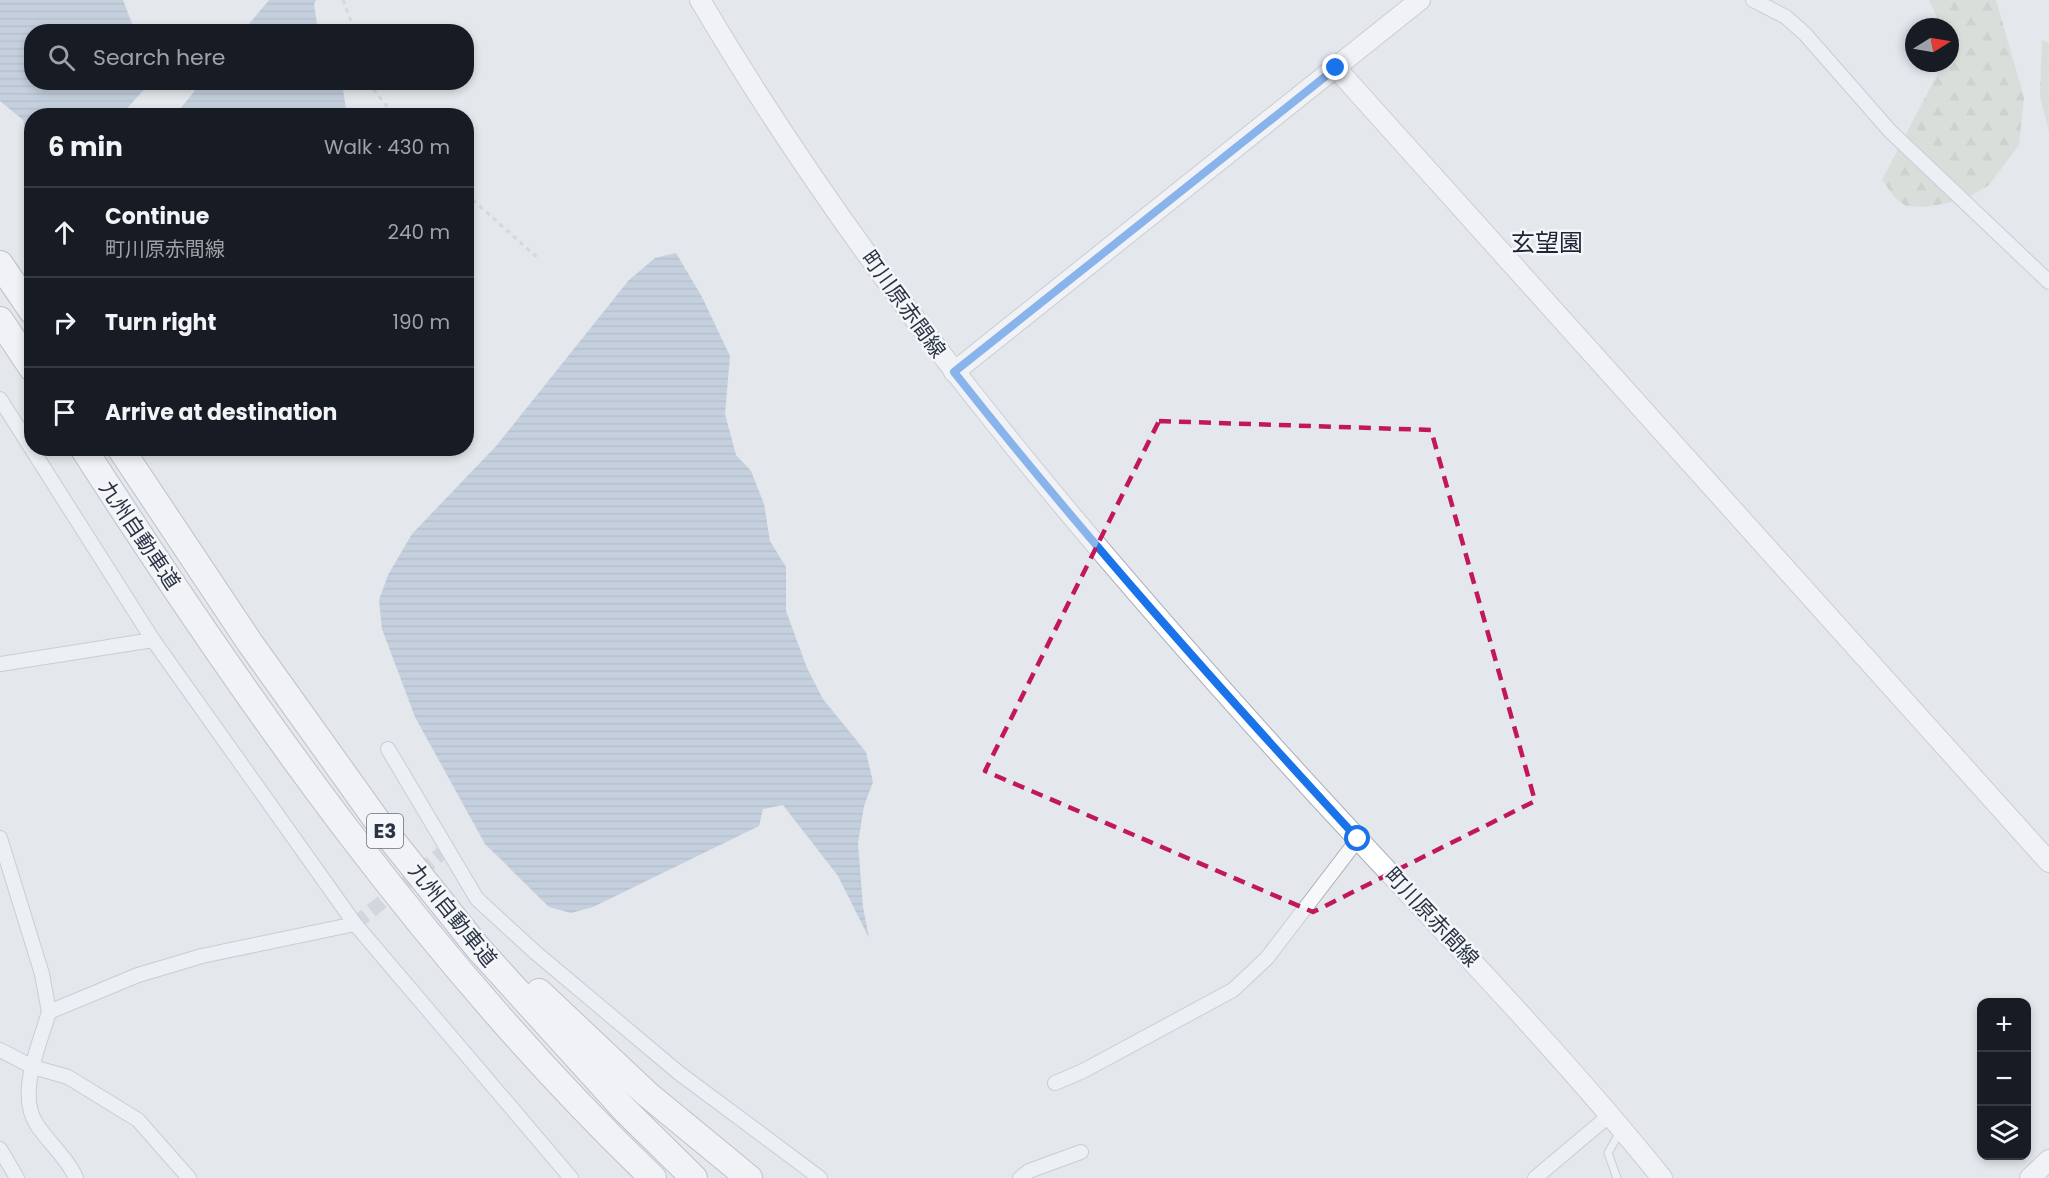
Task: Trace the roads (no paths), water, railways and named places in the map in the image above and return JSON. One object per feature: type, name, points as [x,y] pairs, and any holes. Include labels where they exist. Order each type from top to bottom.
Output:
[{"type":"highway","points":[[0,264],[24,299]]},
{"type":"highway","points":[[0,320],[24,356]]},
{"type":"highway","name":"九州自動車道","points":[[88,456],[243,686],[357,842],[438,947],[598,1125],[653,1178]]},
{"type":"highway","name":"九州自動車道","points":[[125,456],[250,643],[383,829],[478,948],[625,1110],[694,1178]]},
{"type":"highway","points":[[383,829],[548,1002],[647,1094],[749,1178]]},
{"type":"street","name":"町川原赤間線","points":[[700,0],[836,208],[954,372],[1018,453],[1123,577],[1358,839],[1505,995],[1617,1121],[1662,1178]]},
{"type":"street","points":[[954,372],[1420,0]]},
{"type":"street","points":[[1753,0],[1786,17],[1805,34],[1890,131],[2049,282]]},
{"type":"street","points":[[1336,68],[2048,858]]},
{"type":"street","points":[[0,399],[24,437]]},
{"type":"street","points":[[36,456],[153,640],[355,924],[571,1178]]},
{"type":"street","points":[[0,664],[153,640]]},
{"type":"street","points":[[388,749],[477,899],[536,953],[679,1073],[820,1178]]},
{"type":"street","points":[[0,838],[42,974],[49,1011],[33,1067],[29,1104],[35,1123],[76,1178]]},
{"type":"street","points":[[1055,1083],[1083,1071],[1233,990],[1267,958],[1358,839]]},
{"type":"street","points":[[49,1011],[138,975],[202,956],[355,924]]},
{"type":"street","points":[[0,1050],[33,1067],[68,1077],[138,1120],[189,1178]]},
{"type":"street","points":[[1535,1178],[1617,1121]]},
{"type":"street","points":[[0,1149],[18,1178]]},
{"type":"street","points":[[1020,1178],[1029,1171],[1081,1152]]},
{"type":"street","points":[[2030,1178],[2049,1160]]},
{"type":"lane","points":[[1617,1121],[1608,1153],[1617,1178]]},
{"type":"water","points":[[0,0],[123,0],[132,24],[24,24],[24,90],[144,90],[127,108],[24,108],[24,124],[23,120],[0,101]]},
{"type":"water","points":[[269,0],[316,0],[314,4],[317,24],[249,24]]},
{"type":"water","points":[[195,90],[343,90],[346,108],[181,108]]},
{"type":"water","points":[[676,253],[702,297],[730,356],[725,414],[736,455],[751,471],[764,504],[770,541],[786,567],[786,611],[807,668],[823,699],[866,752],[873,782],[864,806],[858,843],[863,907],[869,938],[838,876],[783,805],[763,809],[759,826],[593,907],[571,913],[549,907],[485,844],[415,717],[382,629],[379,600],[388,575],[412,534],[497,445],[629,280],[655,258]]},
{"type":"tunnel","points":[[355,924],[447,849]]},
{"type":"district","name":"玄望園","points":[[1547,242]]}]
